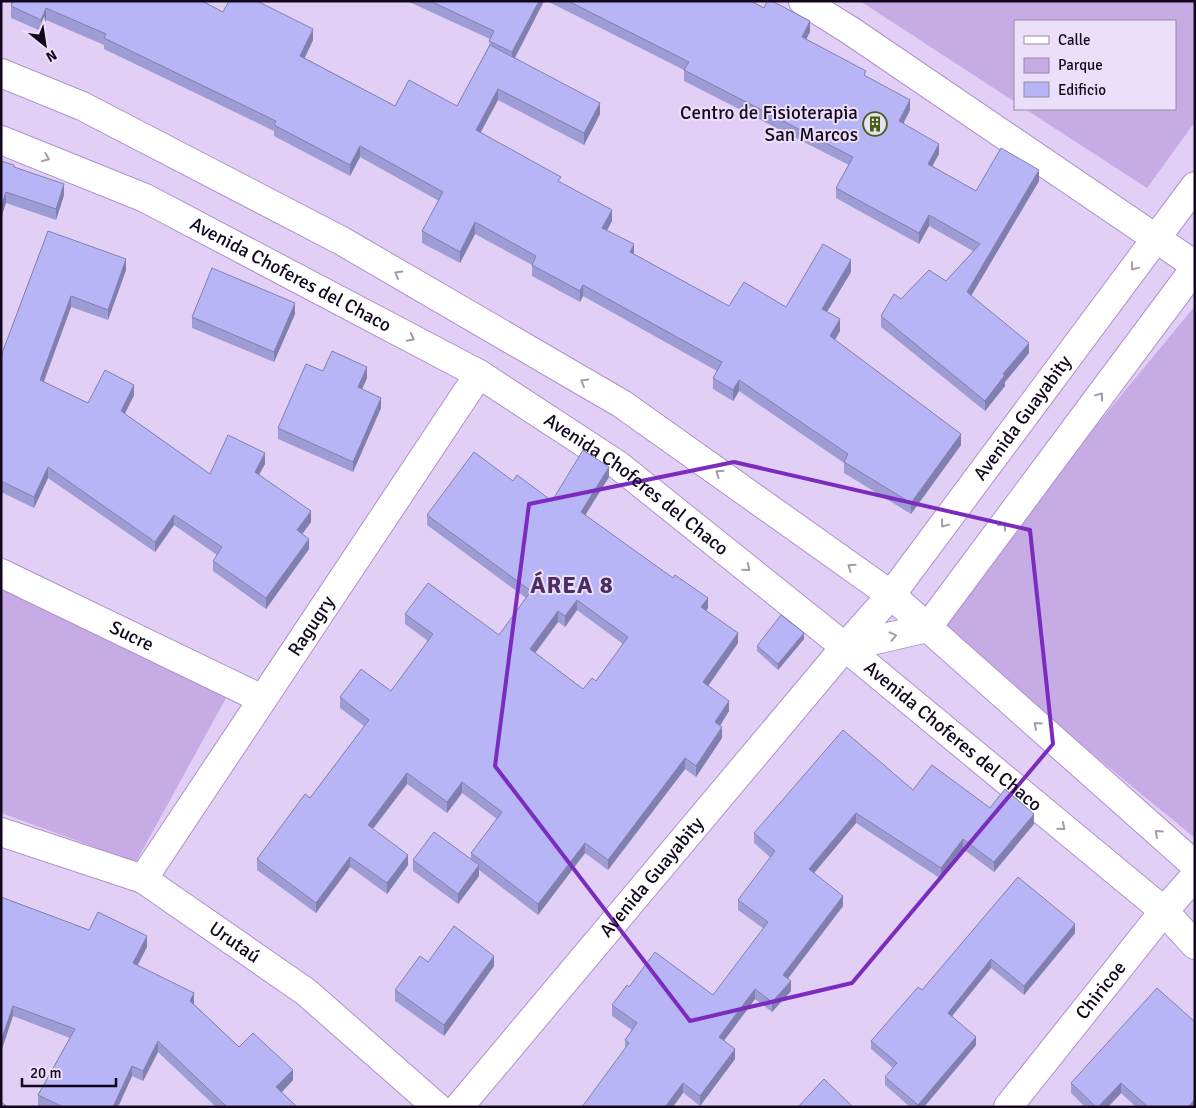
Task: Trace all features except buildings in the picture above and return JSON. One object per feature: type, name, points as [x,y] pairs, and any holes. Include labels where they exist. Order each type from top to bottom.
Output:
[{"type":"street","points":[[803,1],[851,31],[1195,266],[927,628],[845,647]]},
{"type":"street","points":[[1,72],[82,106],[342,241],[622,404],[891,595],[1195,865]]},
{"type":"street","name":"Avenida Choferes del Chaco","points":[[1,140],[145,198],[479,374],[618,464],[845,647],[1164,911],[1195,944]]},
{"type":"street","name":"Avenida Guayabity","points":[[459,1107],[845,647],[891,595],[1195,186]]},
{"type":"street","name":"Ragugry","points":[[143,879],[479,374]]},
{"type":"street","name":"Sucre","points":[[1,573],[262,699]]},
{"type":"street","name":"Urutaú","points":[[1,832],[143,879],[306,992],[437,1107]]},
{"type":"street","name":"Chiricoe","points":[[1008,1107],[1164,911],[1195,876]]},
{"type":"highlighted area","points":[[734,462],[1030,530],[1053,744],[852,983],[690,1021],[495,766],[529,504]]},
{"type":"green space","points":[[860,1],[1195,1],[1195,122],[1147,188],[1027,110],[1176,110],[1176,20],[1014,20],[1014,101]]},
{"type":"green space","points":[[1195,306],[1195,838],[933,623]]},
{"type":"green space","points":[[1,589],[226,698],[136,862],[1,813]]},
{"type":"place","name":"Centro de Fisioterapia San Marcos","points":[[875,124]]},
{"type":"district","name":"ÁREA 8","points":[[572,585]]}]
